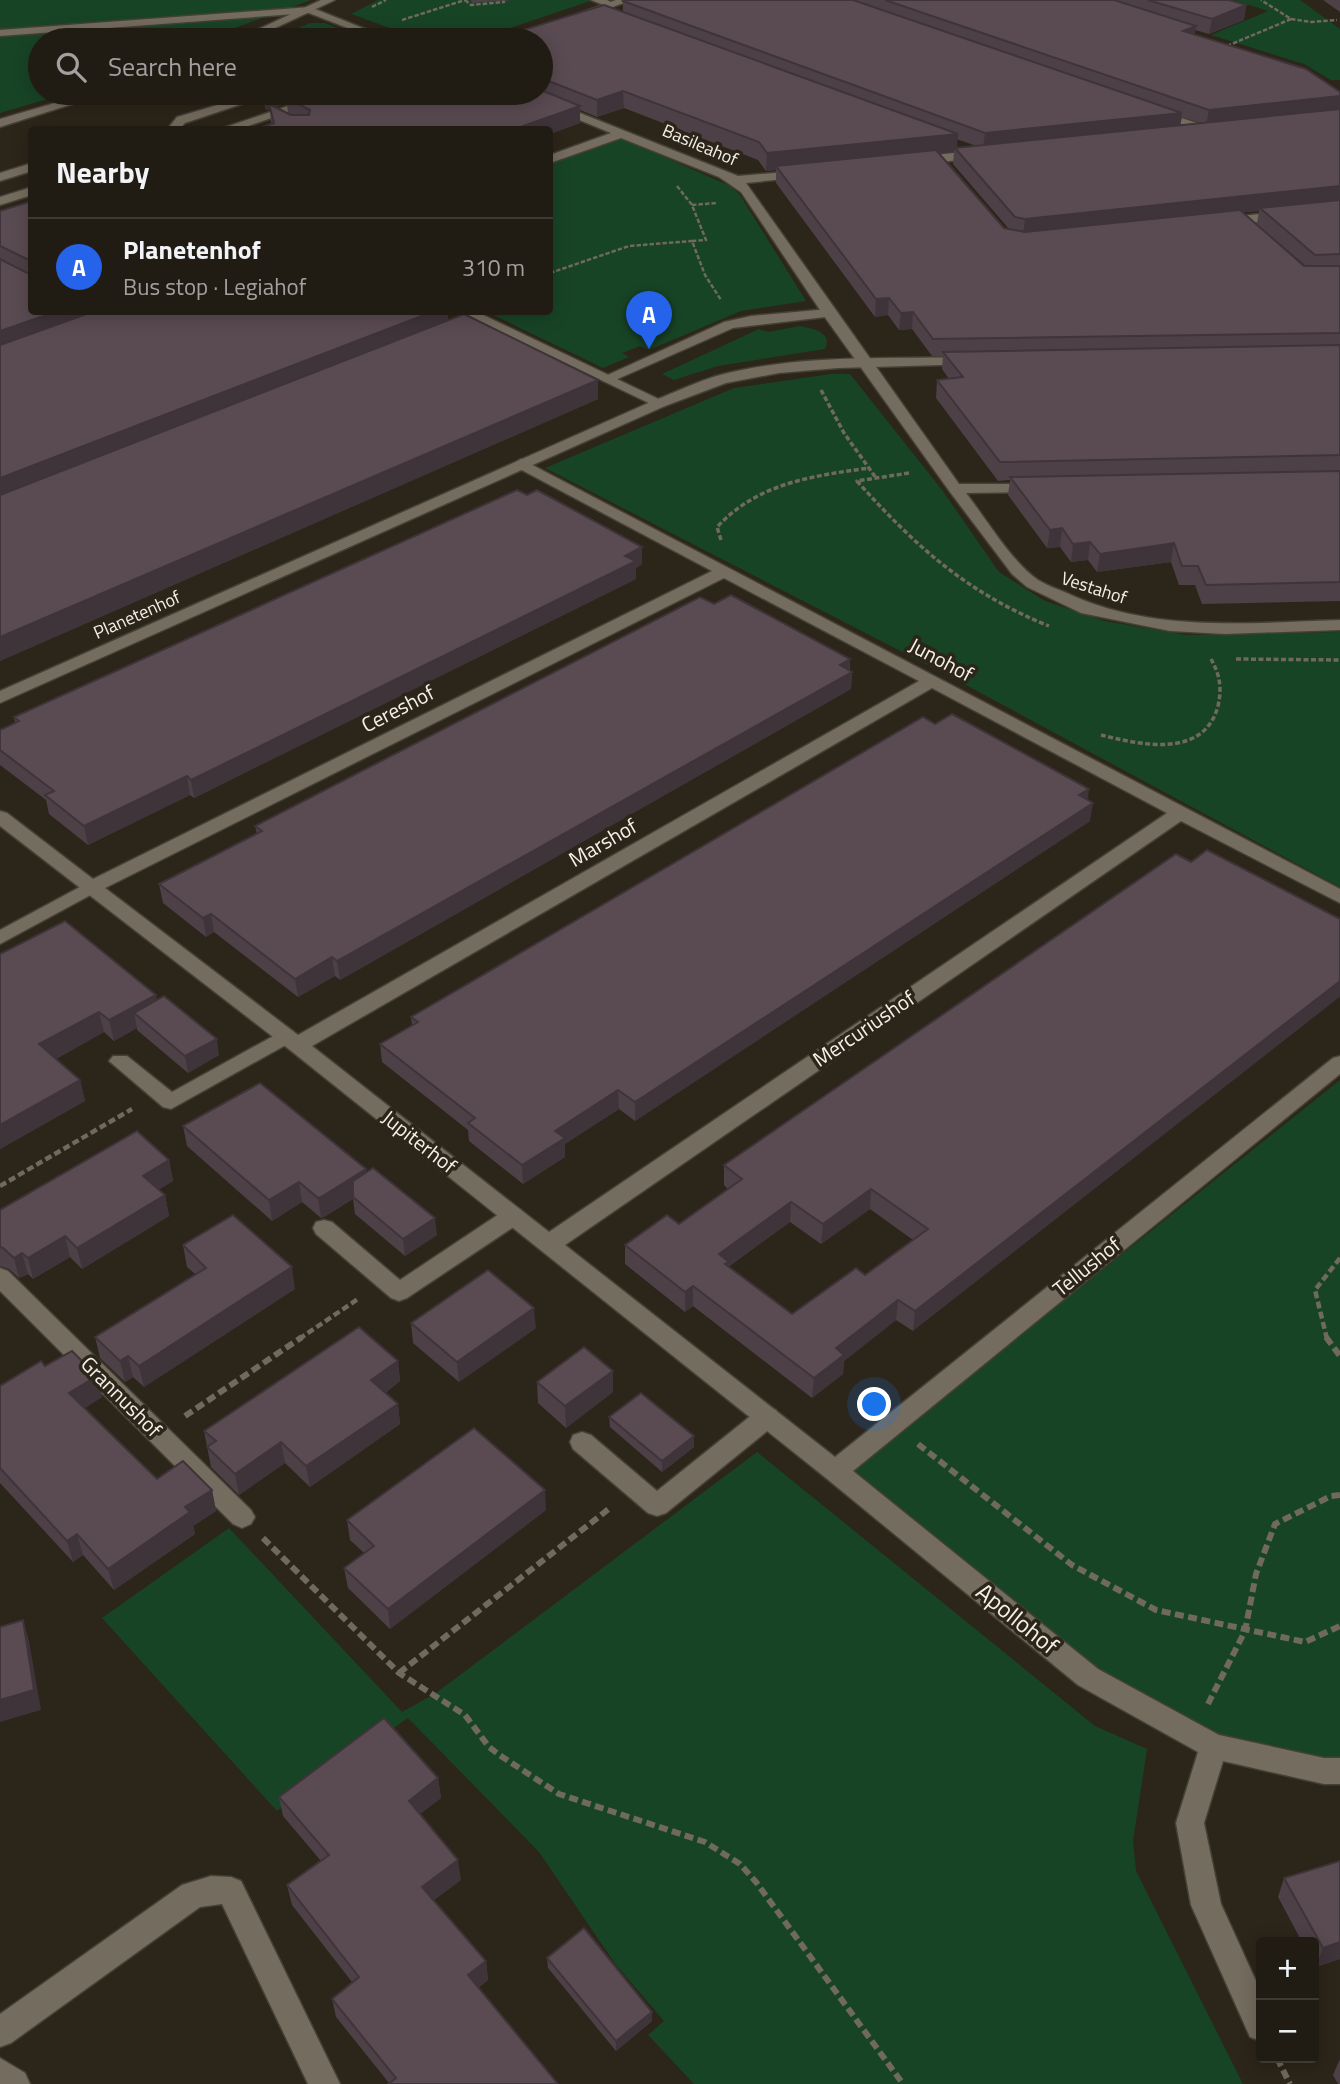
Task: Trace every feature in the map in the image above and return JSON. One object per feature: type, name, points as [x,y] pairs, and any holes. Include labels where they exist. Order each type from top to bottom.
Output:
[{"type":"street","points":[[269,28],[330,0]]},
{"type":"street","points":[[571,18],[595,5],[611,5],[627,0]]},
{"type":"street","points":[[595,5],[621,20]]},
{"type":"street","points":[[67,28],[310,10],[356,28]]},
{"type":"street","points":[[0,33],[28,31]]},
{"type":"street","points":[[0,123],[61,105]]},
{"type":"street","points":[[176,126],[181,120],[230,105]]},
{"type":"street","points":[[235,126],[299,105]]},
{"type":"street","name":"Basileahof","points":[[551,105],[736,180],[746,190],[864,363]]},
{"type":"street","points":[[1139,108],[1214,131],[1182,134]]},
{"type":"street","points":[[271,114],[294,124]]},
{"type":"street","points":[[553,158],[623,133]]},
{"type":"street","points":[[898,163],[943,164],[990,153],[958,145]]},
{"type":"street","points":[[0,177],[28,168]]},
{"type":"street","points":[[736,180],[817,172]]},
{"type":"street","points":[[0,201],[28,192]]},
{"type":"street","points":[[1216,223],[1340,209]]},
{"type":"street","points":[[1243,220],[1262,237]]},
{"type":"street","points":[[608,378],[729,325],[775,317],[829,313]]},
{"type":"street","points":[[473,315],[660,403]]},
{"type":"street","points":[[625,386],[775,317]]},
{"type":"street","points":[[455,329],[481,319]]},
{"type":"street","name":"Planetenhof","points":[[0,698],[521,464],[660,403],[723,379],[809,366],[987,361]]},
{"type":"street","name":"Vestahof","points":[[864,363],[1017,571],[1043,590],[1087,610],[1187,628],[1340,625]]},
{"type":"street","name":"Junohof","points":[[521,464],[1340,897]]},
{"type":"street","points":[[955,489],[1051,487]]},
{"type":"street","name":"Cereshof","points":[[0,938],[92,887],[725,571]]},
{"type":"street","name":"Marshof","points":[[160,1093],[171,1102],[292,1041],[932,681]]},
{"type":"street","name":"Mercuriushof","points":[[549,1244],[1180,813]]},
{"type":"street","name":"Jupiterhof","points":[[0,817],[292,1041],[835,1471]]},
{"type":"street","points":[[120,1061],[160,1093]]},
{"type":"street","name":"Tellushof","points":[[835,1471],[1340,1063]]},
{"type":"street","points":[[324,1228],[400,1292],[513,1216]]},
{"type":"street","name":"Grannushof","points":[[0,1277],[242,1517]]},
{"type":"street","points":[[582,1442],[657,1506],[766,1417]]},
{"type":"street","name":"Apollohof","points":[[835,1471],[1088,1677],[1204,1741],[1324,1771],[1340,1771]]},
{"type":"street","points":[[1204,1741],[1190,1823],[1206,1905],[1256,2014]]},
{"type":"street","points":[[0,2032],[192,1895],[211,1889],[231,1891],[324,2084]]},
{"type":"street","points":[[0,2074],[15,2084]]},
{"type":"path","points":[[369,9],[386,0]]},
{"type":"path","points":[[398,21],[465,0],[471,5],[504,2],[503,0]]},
{"type":"path","points":[[1261,0],[1291,19],[1311,22],[1337,20]]},
{"type":"path","points":[[1227,47],[1291,19]]},
{"type":"path","points":[[553,272],[629,246],[706,240],[692,205],[674,184]]},
{"type":"path","points":[[692,241],[705,275],[718,298],[751,320]]},
{"type":"path","points":[[809,366],[844,433],[876,478]]},
{"type":"path","points":[[725,571],[736,556],[722,541],[717,527],[736,507],[756,493],[779,484],[869,468]]},
{"type":"path","points":[[1090,732],[1144,744],[1193,739],[1206,731],[1213,722],[1220,699],[1221,676],[1211,659]]},
{"type":"path","points":[[0,1186],[160,1093]]},
{"type":"path","points":[[1340,1258],[1315,1290],[1325,1336],[1340,1356]]},
{"type":"path","points":[[159,1435],[385,1281]]},
{"type":"path","points":[[893,1424],[1072,1564],[1156,1610],[1245,1632],[1305,1642],[1340,1626]]},
{"type":"path","points":[[399,1673],[636,1488]]},
{"type":"path","points":[[1204,1741],[1245,1632],[1256,1574],[1275,1524],[1331,1496],[1340,1495]]},
{"type":"path","points":[[242,1517],[399,1673],[465,1715],[489,1747],[559,1794],[684,1833],[723,1852],[740,1864],[756,1882],[903,2084]]},
{"type":"path","points":[[1280,2063],[1290,2084]]},
{"type":"green space","points":[[0,0],[311,0],[235,28],[28,28],[28,105],[0,113]]},
{"type":"green space","points":[[378,0],[593,0],[510,28],[390,28],[351,14]]},
{"type":"green space","points":[[1234,0],[1300,0],[1340,29],[1340,80],[1331,80],[1304,64],[1211,35],[1268,11]]},
{"type":"green space","points":[[310,23],[325,23],[337,28],[298,28]]},
{"type":"green space","points":[[619,137],[730,186],[740,195],[806,301],[741,311],[649,350],[640,346],[622,353],[629,357],[603,368],[493,315],[553,315],[553,162]]},
{"type":"green space","points":[[800,326],[824,335],[827,343],[825,349],[718,366],[674,380],[662,374],[759,329],[768,332]]},
{"type":"green space","points":[[831,374],[850,374],[942,490],[999,572],[1045,601],[1105,621],[1186,635],[1340,632],[1340,887],[953,678],[545,468],[734,388]]},
{"type":"green space","points":[[1340,1080],[1340,1759],[1312,1760],[1211,1736],[1094,1665],[853,1469]]},
{"type":"green space","points":[[757,1452],[1095,1726],[1147,1749],[1133,1841],[1136,1871],[1243,2084],[694,2084],[648,2035],[664,2021],[616,1965],[539,1852],[408,1718],[277,1811],[102,1618],[229,1528],[402,1712],[436,1693]]},
{"type":"building","points":[[853,0],[1182,113],[985,133],[623,1]]},
{"type":"building","points":[[885,0],[1114,0],[1196,26],[1183,31],[1306,69],[1340,92],[1340,96],[1209,110]]},
{"type":"building","points":[[1148,0],[1229,0],[1246,5],[1212,19]]},
{"type":"building","points":[[604,5],[958,134],[767,153],[759,142],[623,91],[597,100],[553,83],[553,28],[530,28]]},
{"type":"building","points":[[553,95],[580,106],[523,126],[265,126],[274,123],[269,105],[291,115],[309,115],[310,110],[300,105],[553,105]]},
{"type":"building","points":[[1340,109],[1340,186],[1025,219],[1015,217],[955,148]]},
{"type":"building","points":[[936,150],[1004,228],[1025,232],[1240,210],[1304,266],[1340,266],[1340,333],[933,339],[913,312],[901,313],[889,298],[876,299],[776,166]]},
{"type":"building","points":[[1340,200],[1340,254],[1315,255],[1260,208]]},
{"type":"building","points":[[28,202],[28,260],[0,246],[0,211]]},
{"type":"building","points":[[0,259],[27,273],[28,315],[46,315],[0,331]]},
{"type":"building","points":[[84,315],[424,315],[0,478],[0,345]]},
{"type":"building","points":[[461,315],[598,380],[0,637],[0,495]]},
{"type":"building","points":[[1340,345],[1340,455],[1000,462],[937,380],[963,377],[943,352]]},
{"type":"building","points":[[1340,471],[1340,582],[1206,585],[1198,566],[1182,566],[1174,543],[1100,554],[1090,542],[1073,544],[1062,528],[1050,530],[1010,477]]},
{"type":"building","points":[[517,490],[527,495],[537,490],[642,547],[625,556],[636,561],[191,780],[187,776],[84,826],[45,795],[54,791],[0,750],[0,730],[19,721],[14,717]]},
{"type":"building","points":[[731,595],[850,659],[840,665],[852,672],[337,961],[332,957],[295,979],[211,914],[203,918],[159,884],[262,831],[255,826],[700,597],[714,604]]},
{"type":"building","points":[[952,714],[1089,789],[1079,795],[1093,803],[635,1102],[618,1090],[555,1131],[565,1138],[522,1165],[468,1123],[475,1118],[380,1044],[418,1022],[411,1017],[923,717],[935,724]]},
{"type":"building","points":[[1207,850],[1340,919],[1340,981],[915,1311],[898,1300],[836,1348],[844,1355],[814,1378],[693,1286],[685,1292],[625,1245],[667,1215],[679,1224],[742,1179],[724,1165],[1176,854],[1191,862]],"holes":[[[871,1189],[928,1229],[865,1275],[856,1268],[792,1314],[725,1264],[729,1262],[719,1254],[791,1202],[823,1224]]]},
{"type":"building","points":[[65,921],[156,995],[109,1020],[99,1012],[39,1044],[80,1080],[0,1125],[0,954]]},
{"type":"building","points":[[164,996],[217,1039],[185,1056],[134,1013]]},
{"type":"building","points":[[260,1083],[366,1169],[318,1198],[299,1182],[269,1200],[183,1126]]},
{"type":"building","points":[[137,1131],[169,1160],[143,1176],[165,1195],[77,1248],[65,1236],[28,1258],[22,1253],[14,1258],[0,1247],[0,1210]]},
{"type":"building","points":[[373,1168],[435,1218],[403,1239],[353,1197],[353,1181]]},
{"type":"building","points":[[233,1215],[292,1267],[139,1366],[128,1356],[120,1361],[95,1337],[206,1268],[183,1245]]},
{"type":"building","points":[[488,1270],[534,1308],[457,1362],[411,1323]]},
{"type":"building","points":[[359,1327],[398,1361],[371,1380],[398,1404],[306,1466],[281,1442],[235,1474],[207,1447],[216,1441],[204,1431]]},
{"type":"building","points":[[584,1347],[613,1371],[565,1406],[537,1382]]},
{"type":"building","points":[[72,1351],[97,1376],[69,1393],[157,1479],[183,1461],[212,1490],[185,1507],[190,1512],[108,1569],[77,1534],[67,1541],[0,1468],[0,1386],[41,1361],[45,1366]]},
{"type":"building","points":[[641,1393],[694,1436],[662,1461],[609,1417]]},
{"type":"building","points":[[474,1428],[545,1490],[388,1609],[344,1568],[374,1546],[347,1520]]},
{"type":"building","points":[[23,1620],[34,1690],[0,1700],[0,1627]]},
{"type":"building","points":[[384,1718],[438,1778],[409,1801],[458,1860],[422,1887],[486,1961],[468,1975],[558,2084],[388,2084],[396,2078],[332,1999],[359,1977],[287,1885],[329,1855],[279,1797]]},
{"type":"building","points":[[1340,1861],[1340,1942],[1323,1948],[1284,1878]]},
{"type":"building","points":[[584,1928],[652,2012],[616,2041],[547,1958]]},
{"type":"place","name":"Planetenhof","points":[[649,349]]}]
